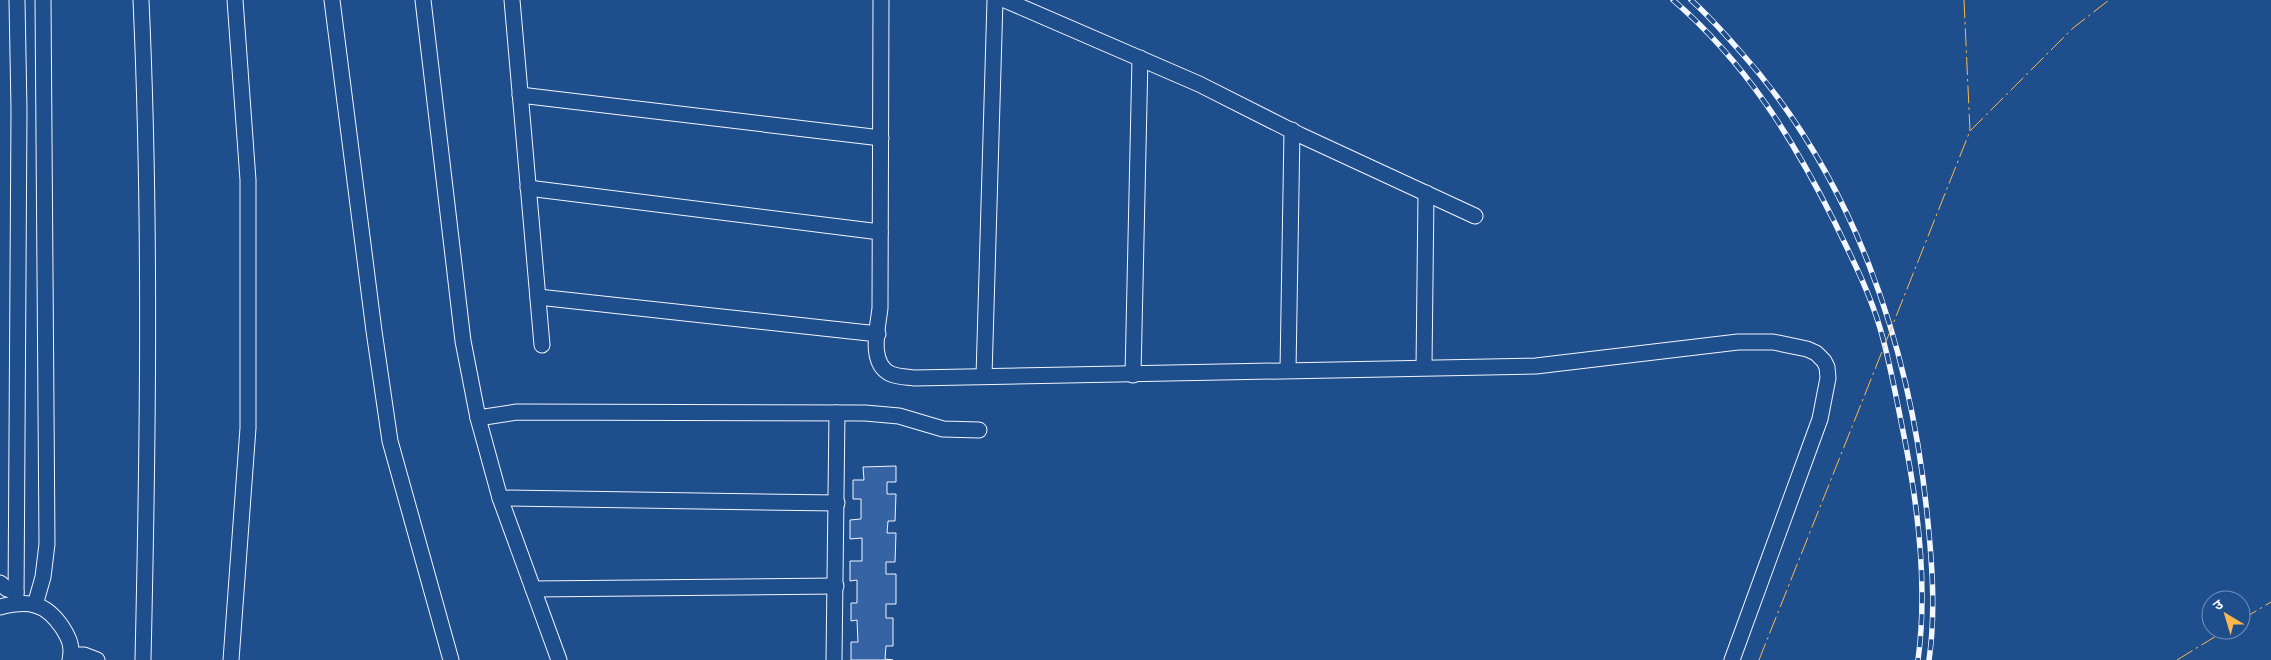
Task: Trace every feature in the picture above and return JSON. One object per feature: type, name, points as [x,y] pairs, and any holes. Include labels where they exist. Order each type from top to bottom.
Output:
[{"type":"street","points":[[16,597],[19,110],[17,0]]},
{"type":"street","points":[[36,605],[43,577],[47,544],[43,0]]},
{"type":"street","points":[[141,0],[147,128],[150,386],[143,660]]},
{"type":"street","points":[[231,660],[248,428],[248,180],[235,0]]},
{"type":"street","points":[[332,0],[374,331],[390,441],[451,660]]},
{"type":"street","points":[[423,0],[463,341],[478,418],[500,498],[559,660]]},
{"type":"street","points":[[512,0],[542,345]]},
{"type":"street","points":[[881,0],[880,308],[876,352],[880,364],[889,374],[914,378],[1536,366],[1738,342],[1773,342],[1816,353],[1827,367],[1828,378],[1820,419],[1732,660]]},
{"type":"street","points":[[984,376],[995,0]]},
{"type":"street","points":[[1005,0],[1224,95],[1292,130],[1475,216]]},
{"type":"street","points":[[1133,375],[1140,58]]},
{"type":"street","points":[[520,96],[881,138]]},
{"type":"street","points":[[1288,370],[1292,130]]},
{"type":"street","points":[[528,188],[880,232]]},
{"type":"street","points":[[1424,367],[1426,193]]},
{"type":"street","points":[[538,297],[878,334]]},
{"type":"street","points":[[478,418],[517,412],[837,413],[899,416],[943,429],[979,430]]},
{"type":"street","points":[[834,660],[837,413]]},
{"type":"street","points":[[500,498],[837,503]]},
{"type":"street","points":[[0,583],[16,597],[52,613],[70,639],[71,658],[84,655],[97,660]]},
{"type":"street","points":[[533,589],[836,586]]},
{"type":"street","points":[[0,607],[16,597]]},
{"type":"building","points":[[896,466],[896,482],[887,482],[887,494],[896,494],[895,521],[888,521],[887,533],[896,533],[895,562],[886,562],[886,574],[896,574],[896,604],[886,604],[886,618],[893,618],[893,646],[886,646],[885,659],[893,660],[851,660],[851,642],[858,642],[857,620],[851,621],[851,603],[857,603],[857,580],[850,581],[850,561],[862,561],[862,538],[850,539],[850,520],[861,519],[861,499],[853,499],[853,480],[864,480],[863,467]]},
{"type":"railway","points":[[1673,0],[1723,49],[1765,102],[1818,190],[1871,301],[1893,380],[1917,516],[1922,574],[1921,632],[1918,660]]},
{"type":"railway","points":[[1691,0],[1732,43],[1778,99],[1814,151],[1844,207],[1869,266],[1890,326],[1906,387],[1919,450],[1932,568],[1933,605],[1929,660]]},
{"type":"power","points":[[1964,0],[1970,131]]},
{"type":"power","points":[[1759,660],[1970,131],[2073,28],[2109,0]]},
{"type":"power","points":[[2251,614],[2271,602]]},
{"type":"power","points":[[2177,660],[2210,640]]}]
